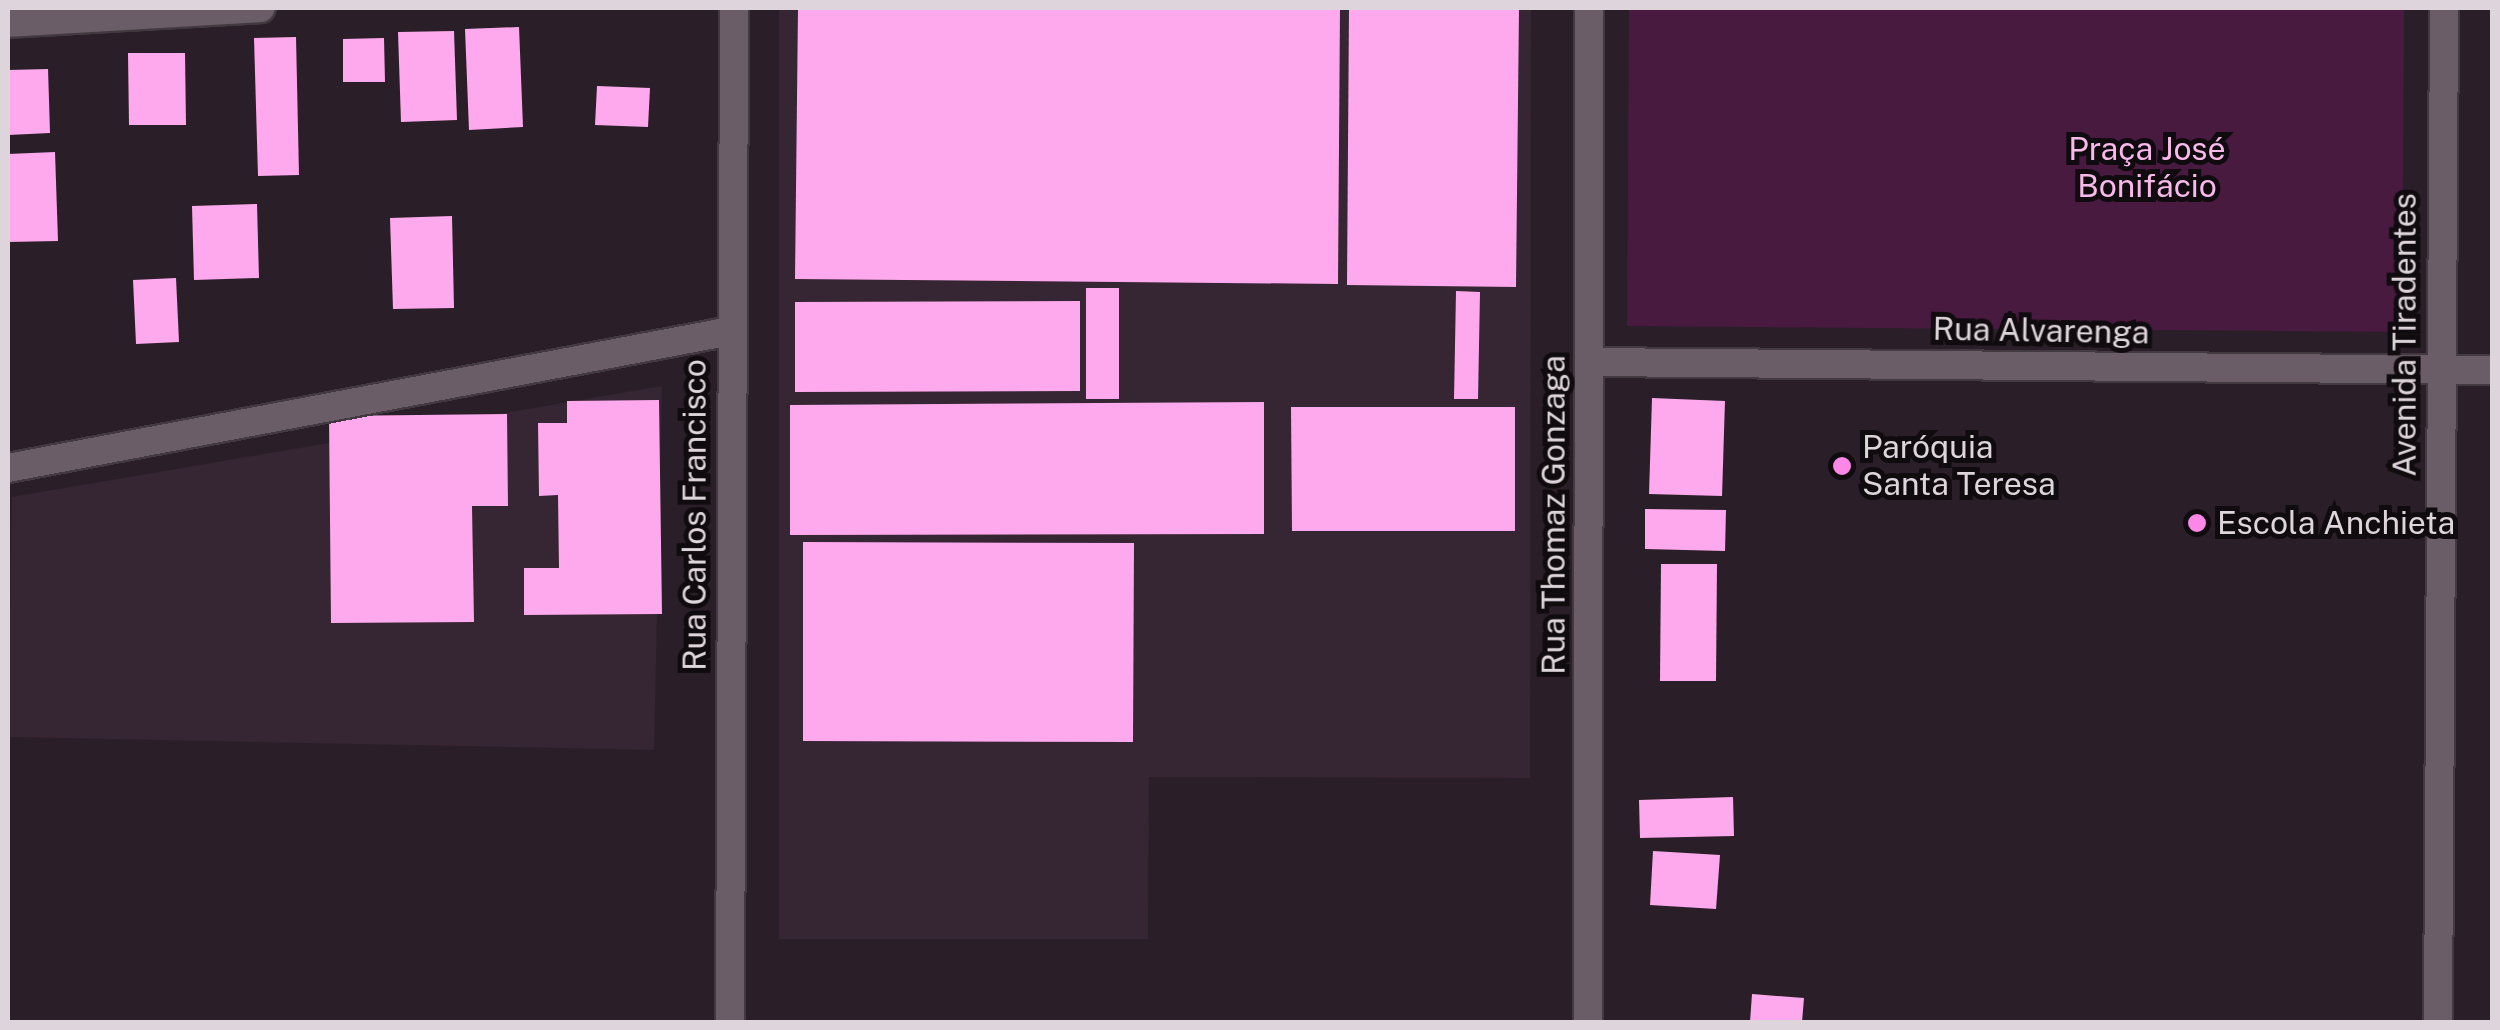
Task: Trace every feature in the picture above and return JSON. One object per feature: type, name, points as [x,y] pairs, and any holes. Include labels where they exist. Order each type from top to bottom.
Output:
[{"type":"street","points":[[8,23],[261,8]]},
{"type":"street","name":"Rua Carlos Francisco","points":[[730,1022],[734,8]]},
{"type":"street","name":"Rua Thomaz Gonzaga","points":[[1588,1022],[1589,8]]},
{"type":"street","name":"Avenida Tiradentes","points":[[2438,1022],[2444,8]]},
{"type":"street","points":[[8,468],[731,331]]},
{"type":"street","name":"Rua Alvarenga","points":[[1589,362],[2492,370]]},
{"type":"shaded area","points":[[779,8],[1531,8],[1530,778],[1149,777],[1148,939],[779,939]]},
{"type":"shaded area","points":[[662,386],[654,750],[8,737],[12,497]]},
{"type":"green space","name":"Praça José Bonifácio","points":[[1629,8],[2404,8],[2402,332],[1627,326]]},
{"type":"building","points":[[798,8],[1340,8],[1338,284],[795,279]]},
{"type":"building","points":[[1349,8],[1519,8],[1516,287],[1347,285]]},
{"type":"building","points":[[519,27],[523,127],[469,130],[465,29]]},
{"type":"building","points":[[454,31],[457,120],[401,122],[398,32]]},
{"type":"building","points":[[296,37],[299,175],[258,176],[254,38]]},
{"type":"building","points":[[384,38],[385,82],[343,82],[343,39]]},
{"type":"building","points":[[128,53],[185,53],[186,125],[129,125]]},
{"type":"building","points":[[48,69],[50,133],[8,135],[8,70]]},
{"type":"building","points":[[597,86],[650,88],[648,127],[595,125]]},
{"type":"building","points":[[55,152],[58,241],[8,242],[8,154]]},
{"type":"building","points":[[257,204],[259,278],[194,280],[192,206]]},
{"type":"building","points":[[452,216],[454,308],[393,309],[390,218]]},
{"type":"building","points":[[176,278],[179,342],[136,344],[133,280]]},
{"type":"building","points":[[1086,288],[1119,288],[1119,399],[1086,399]]},
{"type":"building","points":[[1456,291],[1480,292],[1478,399],[1454,399]]},
{"type":"building","points":[[1080,301],[1080,391],[795,392],[795,302]]},
{"type":"building","points":[[1652,398],[1725,401],[1722,496],[1649,494]]},
{"type":"building","points":[[659,400],[662,614],[524,615],[524,568],[559,568],[558,495],[539,496],[538,423],[567,423],[567,401]]},
{"type":"building","points":[[1264,402],[1264,534],[790,535],[790,405]]},
{"type":"building","points":[[1291,407],[1515,407],[1515,531],[1292,531]]},
{"type":"building","points":[[507,414],[508,506],[472,506],[474,622],[331,623],[329,416]]},
{"type":"building","points":[[1645,509],[1726,510],[1725,551],[1645,549]]},
{"type":"building","points":[[803,542],[1134,543],[1133,742],[803,741]]},
{"type":"building","points":[[1661,564],[1717,564],[1716,681],[1660,681]]},
{"type":"building","points":[[1733,797],[1734,836],[1640,838],[1639,800]]},
{"type":"building","points":[[1653,851],[1720,855],[1716,909],[1650,905]]},
{"type":"building","points":[[1752,994],[1804,998],[1802,1022],[1750,1022]]},
{"type":"place","name":"Paróquia Santa Teresa","points":[[1842,466]]},
{"type":"place","name":"Escola Anchieta","points":[[2197,523]]}]
